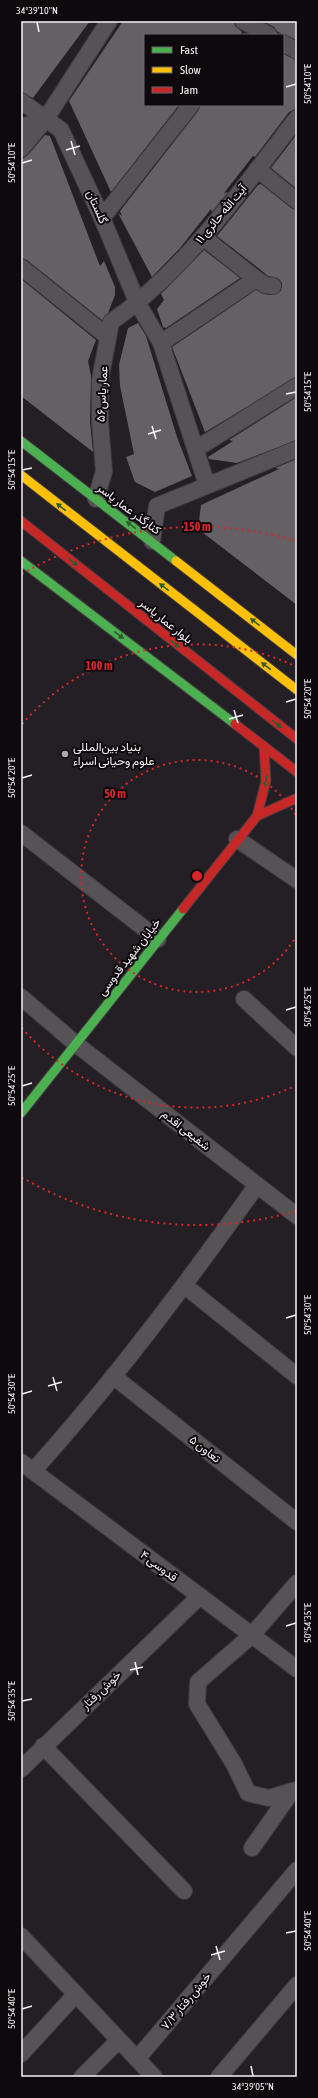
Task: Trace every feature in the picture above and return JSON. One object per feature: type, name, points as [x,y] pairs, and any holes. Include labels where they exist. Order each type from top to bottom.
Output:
[{"type":"main road","name":"کنارگذر عمار یاسر","points":[[21,441],[152,541],[297,655]]},
{"type":"main road","name":"بلوار عمار یاسر","points":[[21,476],[286,677],[297,690]]},
{"type":"main road","name":"بلوار عمار یاسر","points":[[21,521],[216,677],[297,739]]},
{"type":"main road","points":[[35,532],[59,563]]},
{"type":"main road","points":[[21,561],[297,772]]},
{"type":"main road","points":[[87,600],[106,625]]},
{"type":"main road","points":[[257,816],[266,785],[268,767],[264,746]]},
{"type":"main road","points":[[257,816],[297,798]]},
{"type":"main road","name":"خیابان شهید قدوسی","points":[[21,1113],[237,839],[257,816]]},
{"type":"street","points":[[21,149],[45,120],[109,21]]},
{"type":"street","points":[[247,27],[266,34]]},
{"type":"street","points":[[284,44],[297,51]]},
{"type":"street","name":"گلستان","points":[[21,102],[45,120],[62,130],[102,218],[138,304],[161,343],[208,485]]},
{"type":"street","points":[[102,218],[190,106]]},
{"type":"street","name":"آیت الله حائری ۱۱","points":[[138,304],[203,236],[297,118]]},
{"type":"street","points":[[21,127],[45,120]]},
{"type":"street","points":[[257,169],[297,201]]},
{"type":"street","points":[[203,236],[256,279],[265,285],[273,286]]},
{"type":"street","points":[[21,267],[108,337]]},
{"type":"street","points":[[161,343],[256,279]]},
{"type":"street","name":"عمار یاس۵۶","points":[[96,499],[104,471],[100,422],[100,380],[111,322],[138,304]]},
{"type":"street","points":[[196,449],[297,386]]},
{"type":"street","points":[[152,541],[157,506],[297,449]]},
{"type":"street","points":[[21,833],[158,939]]},
{"type":"street","points":[[237,839],[297,880]]},
{"type":"street","name":"شفیعی اقدم","points":[[21,997],[76,1044],[297,1216]]},
{"type":"street","points":[[244,999],[297,1048]]},
{"type":"street","points":[[27,1467],[113,1376],[185,1286],[257,1184]]},
{"type":"street","points":[[185,1286],[297,1376]]},
{"type":"street","name":"تعاون ۵","points":[[113,1376],[297,1522]]},
{"type":"street","name":"قدوسی ۴","points":[[27,1467],[297,1669]]},
{"type":"street","points":[[295,1790],[269,1798],[248,1793],[234,1764],[197,1704],[198,1682],[252,1635],[297,1583]]},
{"type":"street","name":"خوش رفتار","points":[[22,1764],[43,1746],[200,1596]]},
{"type":"street","points":[[43,1746],[184,1891]]},
{"type":"street","points":[[252,1848],[295,1790]]},
{"type":"street","name":"خوش رفتار ۷/۳","points":[[137,2059],[297,1870]]},
{"type":"street","points":[[21,1936],[154,2077]]},
{"type":"street","points":[[219,2077],[297,1985]]},
{"type":"street","points":[[21,2054],[76,1994]]},
{"type":"street","points":[[82,2077],[119,2040]]},
{"type":"building","points":[[21,21],[90,21],[33,98],[21,92]]},
{"type":"building","points":[[123,21],[234,21],[235,26],[242,32],[241,34],[144,34],[144,106],[178,106],[111,192],[69,101]]},
{"type":"building","points":[[263,21],[297,21],[297,40],[278,32],[274,27]]},
{"type":"building","points":[[284,54],[297,60],[297,109],[289,112],[255,157],[253,156],[224,193],[228,192],[212,212],[211,209],[180,248],[152,277],[118,213],[122,216],[120,211],[198,111],[200,106],[284,106]]},
{"type":"building","points":[[297,134],[297,189],[271,168]]},
{"type":"building","points":[[45,135],[50,136],[100,266],[104,261],[115,287],[115,295],[108,313],[102,320],[27,260],[21,258],[21,160],[28,155]]},
{"type":"building","points":[[261,184],[291,208],[297,210],[297,377],[205,432],[172,347],[256,290],[263,294],[272,295],[281,291],[282,283],[279,279],[268,276],[217,236],[258,185]]},
{"type":"building","points":[[204,250],[240,278],[166,328],[163,327],[157,309],[164,300],[161,294]]},
{"type":"building","points":[[21,279],[96,340],[88,361],[91,376],[90,422],[93,452],[21,396]]},
{"type":"building","points":[[138,323],[146,336],[177,437],[192,476],[155,492],[135,482],[126,457],[134,454],[120,386],[119,365],[128,328]]},
{"type":"building","points":[[297,397],[297,440],[237,463],[209,459],[208,457],[233,441],[229,440]]},
{"type":"building","points":[[297,459],[297,605],[198,529],[201,505],[279,469],[275,468]]},
{"type":"traffic: fast","points":[[21,441],[176,561]]},
{"type":"traffic: fast","points":[[21,561],[235,724]]},
{"type":"traffic: fast","points":[[21,1113],[183,909]]},
{"type":"traffic: slow","points":[[21,475],[297,690]]},
{"type":"traffic: slow","points":[[176,561],[297,655]]},
{"type":"traffic: jam","points":[[21,521],[297,739]]},
{"type":"traffic: jam","points":[[235,724],[297,772]]},
{"type":"traffic: jam","points":[[257,816],[266,781],[264,746]]},
{"type":"traffic: jam","points":[[183,909],[257,816],[297,798]]},
{"type":"place","name":"بنیاد بین‌المللی علوم وحیانی اسراء","points":[[65,754]]}]
